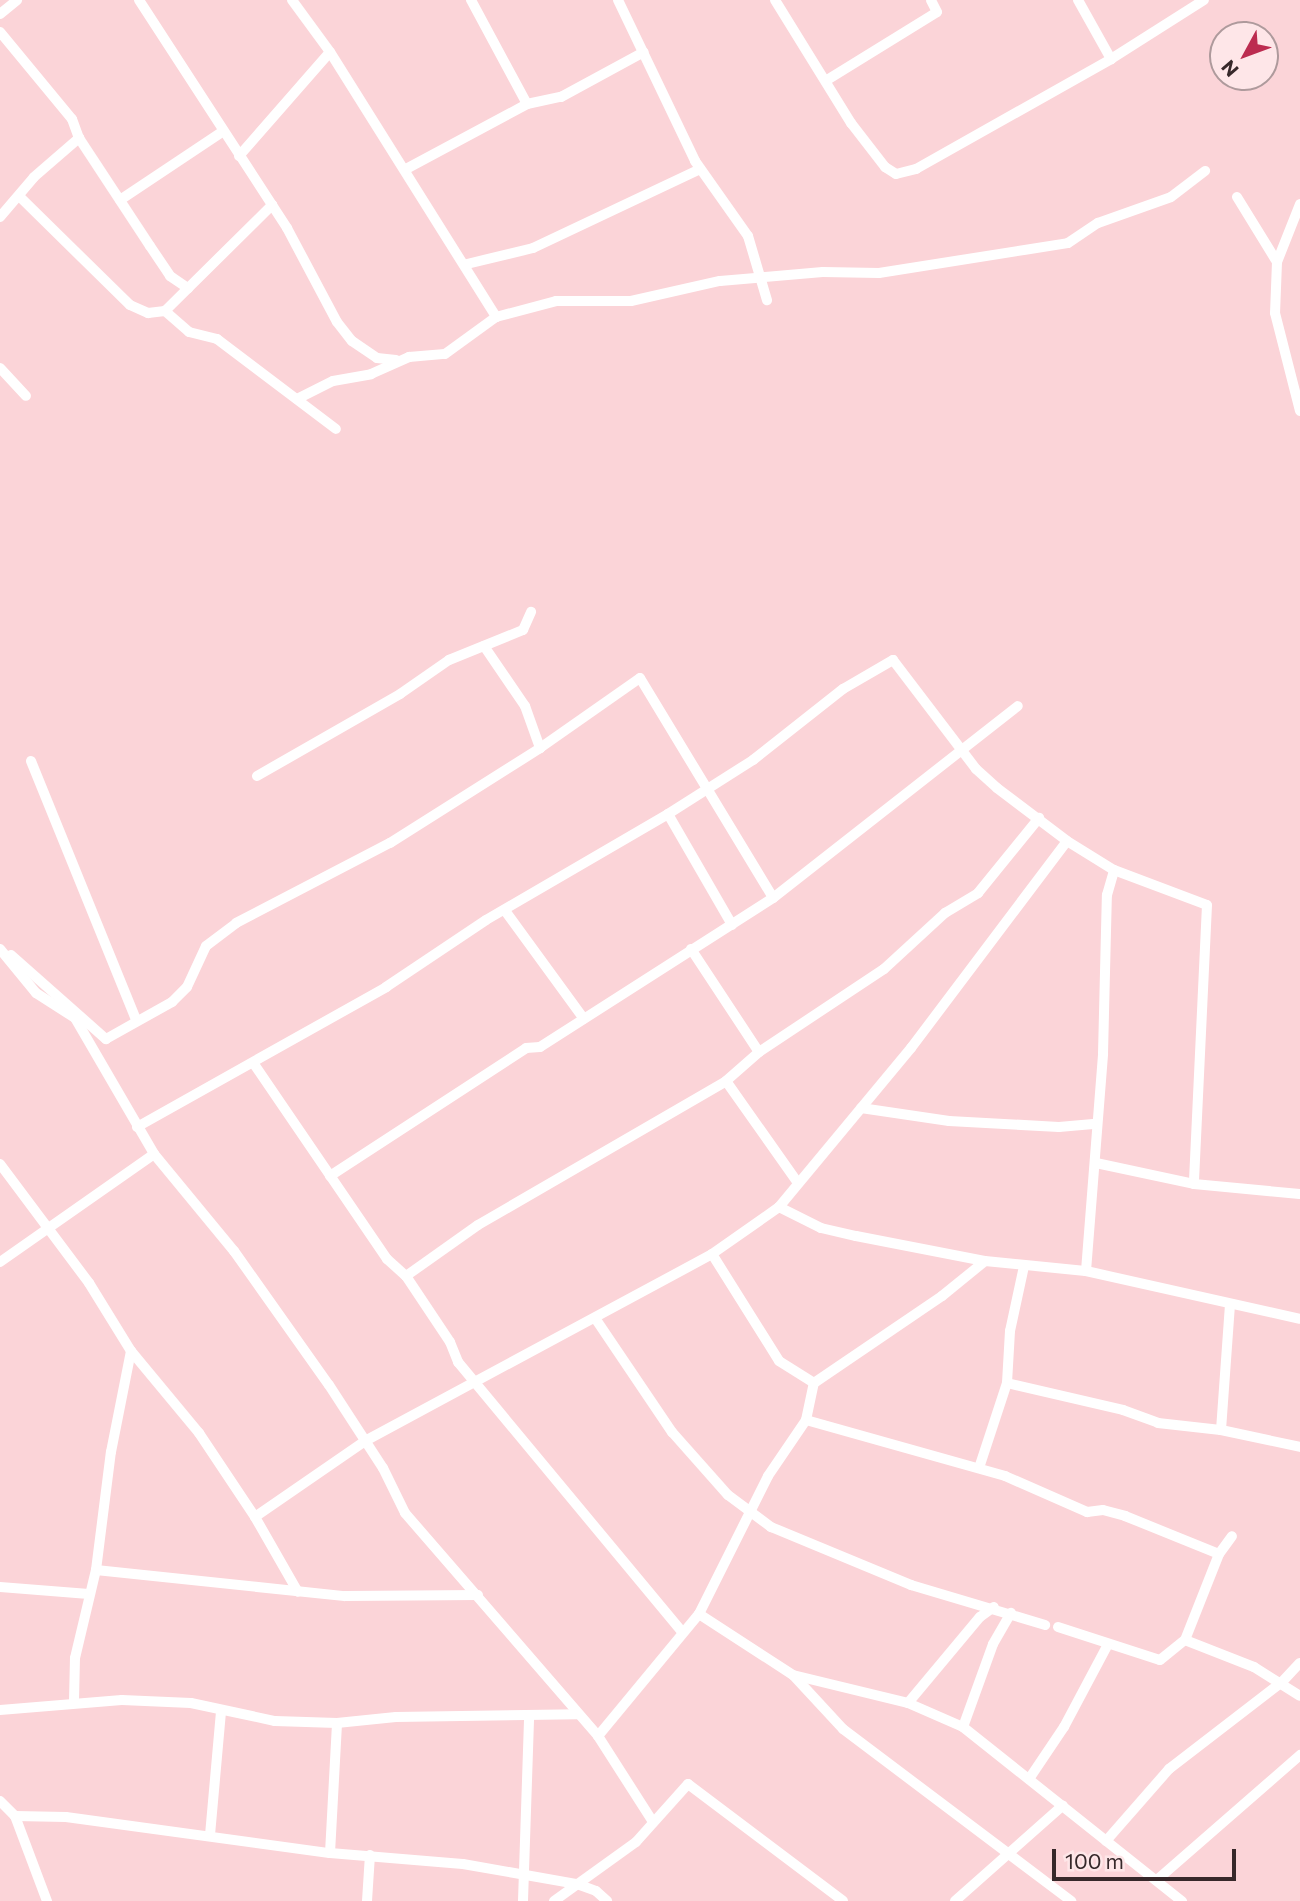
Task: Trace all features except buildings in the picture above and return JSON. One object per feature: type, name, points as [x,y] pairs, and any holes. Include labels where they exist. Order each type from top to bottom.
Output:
[{"type":"street","points":[[0,14],[17,0]]},
{"type":"street","points":[[139,0],[222,132],[272,205],[337,322],[352,341],[377,358],[398,360],[445,354],[496,317],[556,301],[631,301],[720,281],[823,272],[879,273],[1068,243],[1098,223],[1171,197],[1205,171]]},
{"type":"street","points":[[292,0],[330,52],[406,169],[467,264],[496,317]]},
{"type":"street","points":[[471,0],[527,104]]},
{"type":"street","points":[[618,0],[663,101],[700,169],[748,236],[764,278],[767,300]]},
{"type":"street","points":[[775,0],[827,80],[851,123],[885,167],[896,174],[916,169],[1111,59],[1204,0]]},
{"type":"street","points":[[827,80],[937,12],[931,0]]},
{"type":"street","points":[[1078,0],[1111,59]]},
{"type":"street","points":[[0,32],[72,119],[79,138],[170,276],[188,288]]},
{"type":"street","points":[[239,156],[330,52]]},
{"type":"street","points":[[406,169],[527,104],[561,97],[643,52]]},
{"type":"street","points":[[120,200],[222,132]]},
{"type":"street","points":[[0,217],[79,138]]},
{"type":"street","points":[[467,264],[533,248],[700,169]]},
{"type":"street","points":[[20,197],[130,305],[148,313],[165,311],[272,205]]},
{"type":"street","points":[[1237,197],[1278,262]]},
{"type":"street","points":[[1300,204],[1278,262],[1275,313],[1300,411]]},
{"type":"street","points":[[165,311],[189,332],[217,339],[336,429]]},
{"type":"street","points":[[297,399],[333,381],[371,374],[398,360]]},
{"type":"street","points":[[0,368],[26,396]]},
{"type":"street","points":[[257,776],[449,660],[523,630],[531,612]]},
{"type":"street","points":[[484,646],[525,706],[540,748]]},
{"type":"street","points":[[137,1127],[254,1064],[386,987],[486,920],[506,912],[668,814],[753,760],[843,689],[893,660],[963,752],[997,788],[1067,841],[1114,870],[1207,905],[1194,1184]]},
{"type":"street","points":[[0,947],[106,1039],[136,1019],[172,1002],[187,987],[206,946],[236,923],[354,864],[540,748],[640,678],[704,790],[773,898]]},
{"type":"street","points":[[330,1176],[527,1048],[540,1047],[773,898],[963,752],[1018,706]]},
{"type":"street","points":[[31,761],[136,1019]]},
{"type":"street","points":[[668,814],[732,925]]},
{"type":"street","points":[[406,1276],[478,1225],[726,1081],[759,1052],[884,969],[945,913],[978,893],[1039,818]]},
{"type":"street","points":[[255,1517],[365,1441],[419,1416],[475,1380],[712,1254],[779,1208],[861,1108],[1067,841]]},
{"type":"street","points":[[1086,1271],[1103,1054],[1107,895],[1114,870]]},
{"type":"street","points":[[506,912],[583,1018]]},
{"type":"street","points":[[0,947],[36,993],[75,1018],[154,1154],[234,1251],[365,1441],[405,1513],[598,1736],[653,1822]]},
{"type":"street","points":[[691,949],[759,1052]]},
{"type":"street","points":[[254,1064],[387,1259],[406,1276],[450,1342],[458,1363],[475,1380],[682,1632]]},
{"type":"street","points":[[726,1081],[798,1183]]},
{"type":"street","points":[[861,1108],[949,1121],[1059,1127],[1096,1124]]},
{"type":"street","points":[[0,1262],[154,1154]]},
{"type":"street","points":[[1096,1163],[1194,1184],[1300,1194]]},
{"type":"street","points":[[0,1164],[89,1283],[131,1351],[199,1433],[255,1517],[298,1592]]},
{"type":"street","points":[[779,1208],[821,1228],[985,1261],[1086,1271],[1300,1319]]},
{"type":"street","points":[[712,1254],[779,1361],[814,1383]]},
{"type":"street","points":[[598,1736],[699,1614],[768,1476],[806,1420],[814,1383],[942,1296],[985,1261]]},
{"type":"street","points":[[979,1468],[1007,1383],[1010,1331],[1024,1266]]},
{"type":"street","points":[[1221,1430],[1230,1304]]},
{"type":"street","points":[[595,1318],[672,1432],[728,1495],[751,1513],[835,1557],[911,1585],[994,1607],[1045,1625]]},
{"type":"street","points":[[75,1701],[75,1658],[96,1570],[111,1452],[131,1351]]},
{"type":"street","points":[[1007,1383],[1123,1410],[1158,1423],[1221,1430],[1300,1447]]},
{"type":"street","points":[[806,1420],[979,1468],[1087,1512],[1103,1510],[1125,1516],[1219,1554]]},
{"type":"street","points":[[1058,1627],[1107,1646],[1160,1660],[1185,1640],[1219,1554],[1232,1536]]},
{"type":"street","points":[[96,1570],[298,1592],[478,1595]]},
{"type":"street","points":[[0,1587],[89,1594]]},
{"type":"street","points":[[908,1703],[980,1617],[994,1607]]},
{"type":"street","points":[[963,1727],[993,1644],[1011,1613]]},
{"type":"street","points":[[699,1614],[793,1675],[843,1729],[1071,1901]]},
{"type":"street","points":[[1185,1640],[1231,1656],[1282,1682],[1300,1696]]},
{"type":"street","points":[[1029,1779],[1063,1727],[1107,1646]]},
{"type":"street","points":[[1106,1841],[1169,1769],[1282,1682],[1300,1662]]},
{"type":"street","points":[[793,1675],[908,1703],[963,1727],[1158,1879],[1182,1901]]},
{"type":"street","points":[[0,1710],[75,1701],[191,1703],[221,1712],[337,1723],[428,1716],[529,1718],[577,1714]]},
{"type":"street","points":[[210,1835],[221,1712]]},
{"type":"street","points":[[523,1901],[529,1718]]},
{"type":"street","points":[[330,1853],[337,1723]]},
{"type":"street","points":[[1158,1879],[1300,1755]]},
{"type":"street","points":[[554,1901],[612,1862],[688,1784],[843,1901]]},
{"type":"street","points":[[0,1801],[15,1816],[47,1901]]},
{"type":"street","points":[[955,1901],[1063,1805]]},
{"type":"street","points":[[15,1816],[66,1817],[330,1853],[370,1855],[524,1875],[577,1884],[607,1901]]},
{"type":"street","points":[[367,1901],[370,1855]]}]
